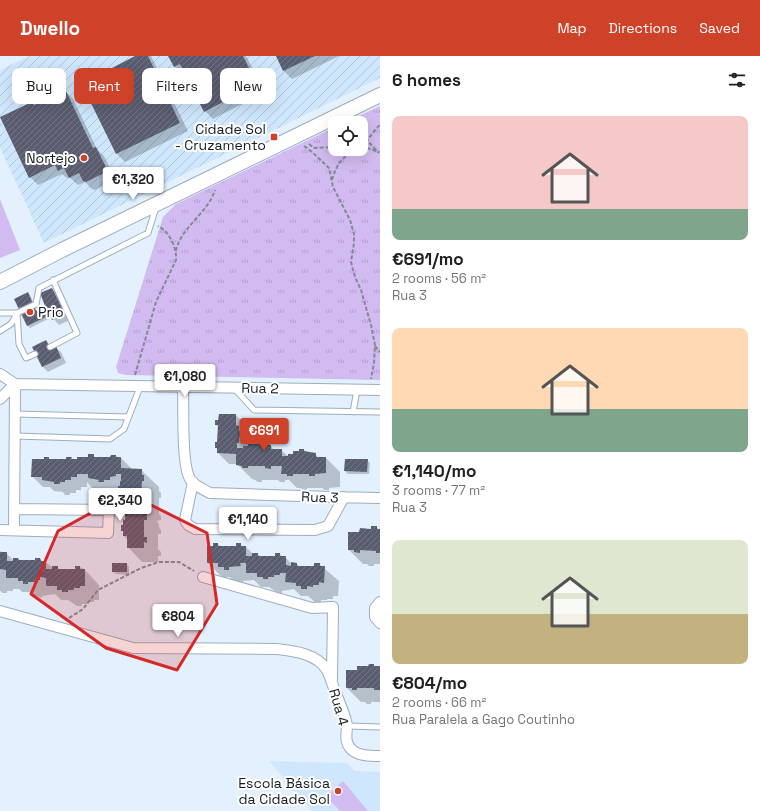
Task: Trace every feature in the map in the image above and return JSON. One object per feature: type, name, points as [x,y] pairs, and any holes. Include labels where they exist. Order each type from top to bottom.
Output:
[{"type":"main road","points":[[0,282],[62,250],[380,95]]},
{"type":"street","points":[[0,374],[16,384]]},
{"type":"street","name":"Rua 2","points":[[16,384],[375,390]]},
{"type":"street","points":[[0,399],[16,384]]},
{"type":"street","points":[[14,530],[16,384]]},
{"type":"street","points":[[183,387],[185,464],[190,479],[193,482],[185,520],[188,525],[195,529],[315,530],[328,526],[344,497]]},
{"type":"street","name":"Rua 3","points":[[193,482],[198,487],[210,493],[380,498]]},
{"type":"street","points":[[0,530],[108,533],[109,510],[15,509]]},
{"type":"street","points":[[203,577],[312,608],[333,607],[332,681]]},
{"type":"street","points":[[380,602],[375,608],[375,617],[380,623]]},
{"type":"street","points":[[0,611],[133,648],[277,649],[296,652],[310,656],[319,662],[326,669],[332,681]]},
{"type":"street","name":"Rua 4","points":[[332,681],[343,710],[347,726],[346,738],[350,748],[357,753],[368,756],[380,756]]},
{"type":"lane","points":[[0,313],[17,313],[36,304],[39,288],[148,233],[157,204]]},
{"type":"lane","points":[[50,347],[78,333],[53,280]]},
{"type":"lane","points":[[0,331],[11,324],[17,313]]},
{"type":"lane","points":[[17,313],[19,344],[26,358],[35,354]]},
{"type":"lane","points":[[16,436],[110,439],[124,429],[140,387]]},
{"type":"lane","points":[[234,388],[254,410],[380,412]]},
{"type":"lane","points":[[352,412],[358,390]]},
{"type":"lane","points":[[16,414],[128,417]]},
{"type":"lane","points":[[347,726],[380,727]]},
{"type":"path","points":[[368,139],[380,125]]},
{"type":"path","points":[[303,141],[314,148],[328,147]]},
{"type":"path","points":[[368,141],[380,153]]},
{"type":"path","points":[[300,144],[312,152],[329,168],[333,187],[350,220],[354,234],[351,262],[354,277],[361,290],[371,325],[375,346],[374,363],[370,380],[375,390]]},
{"type":"path","points":[[368,149],[380,153]]},
{"type":"path","points":[[332,182],[335,170],[345,156]]},
{"type":"path","points":[[134,376],[156,302],[174,265],[180,238],[201,214],[213,195],[216,183],[213,176]]},
{"type":"path","points":[[151,224],[166,230],[176,254]]},
{"type":"path","points":[[375,346],[380,352]]},
{"type":"path","points":[[53,626],[68,619],[83,609],[98,590],[142,568],[159,562],[179,562],[203,577]]},
{"type":"highlighted area","points":[[127,493],[207,533],[217,604],[177,670],[106,648],[31,594],[58,531]]},
{"type":"shaded area","points":[[29,56],[380,56],[380,78],[44,243],[0,148],[0,70]]},
{"type":"shaded area","name":"Escola Básica da Cidade Sol","points":[[269,761],[347,763],[355,771],[380,772],[380,811],[312,811]]},
{"type":"green space","points":[[380,106],[380,380],[126,375],[118,373],[116,367],[163,217],[176,204],[328,130],[328,156],[368,156],[368,116],[359,116]]},
{"type":"green space","points":[[0,199],[20,250],[0,258]]},
{"type":"green space","points":[[343,781],[368,811],[340,811],[326,796]]},
{"type":"building","points":[[135,56],[148,56],[154,68],[142,68],[142,104],[171,104],[180,123],[116,154],[91,104],[134,104],[134,68],[112,68]]},
{"type":"building","points":[[168,56],[243,56],[249,68],[220,68],[220,104],[204,112],[200,104],[212,104],[212,68],[182,68],[180,64],[174,67]]},
{"type":"building","points":[[276,56],[315,56],[283,71]]},
{"type":"building","points":[[66,91],[93,148],[96,147],[107,169],[106,172],[86,182],[83,181],[79,173],[69,178],[64,168],[58,171],[55,165],[29,178],[0,117],[28,104],[66,104]]},
{"type":"building","points":[[52,288],[65,314],[52,320],[50,315],[27,326],[14,299],[28,292],[36,311],[45,306],[40,293]]},
{"type":"building","points":[[46,340],[50,348],[56,346],[61,358],[42,367],[32,347]]},
{"type":"building","points":[[219,414],[236,414],[236,425],[239,426],[239,431],[241,431],[241,437],[239,437],[237,448],[248,446],[248,443],[253,443],[253,441],[260,441],[260,443],[271,445],[271,449],[282,449],[282,456],[288,456],[288,454],[293,454],[293,451],[304,449],[304,451],[316,453],[316,457],[326,457],[326,473],[315,474],[315,476],[309,476],[309,474],[293,474],[293,476],[287,476],[287,474],[281,474],[282,466],[271,466],[271,469],[265,468],[265,466],[248,466],[248,468],[242,468],[242,466],[236,465],[236,454],[217,453],[217,448],[215,448],[215,442],[217,442],[218,425],[215,425],[215,420],[218,420]]},
{"type":"building","points":[[88,454],[94,454],[94,457],[110,457],[111,455],[116,455],[116,457],[121,457],[121,468],[142,469],[144,481],[142,481],[141,497],[144,497],[144,503],[140,503],[140,508],[145,508],[145,514],[147,514],[147,520],[144,520],[144,537],[147,537],[147,543],[144,542],[144,548],[127,548],[127,536],[123,536],[123,531],[121,531],[123,519],[125,520],[125,514],[127,514],[127,508],[123,508],[123,497],[119,497],[120,492],[118,492],[121,474],[116,474],[116,476],[110,477],[110,480],[98,482],[99,480],[88,478],[88,474],[77,474],[77,477],[71,477],[71,480],[65,480],[65,482],[60,482],[60,484],[54,484],[54,482],[42,480],[42,477],[31,477],[32,459],[44,459],[44,457],[49,457],[49,459],[66,459],[66,457],[72,457],[71,459],[77,459],[77,457],[88,457]]},
{"type":"building","points":[[345,459],[368,459],[367,472],[344,471]]},
{"type":"building","points":[[371,526],[377,526],[377,529],[380,529],[380,553],[376,553],[376,551],[360,550],[360,553],[354,552],[354,550],[348,550],[348,532],[359,532],[360,528],[371,529]]},
{"type":"building","points":[[213,543],[218,543],[218,546],[236,546],[236,543],[241,543],[241,546],[246,546],[246,556],[252,556],[252,553],[258,553],[258,556],[275,556],[275,553],[280,553],[280,556],[286,556],[286,565],[291,566],[291,562],[297,563],[297,566],[314,566],[314,563],[320,563],[320,566],[325,566],[324,583],[319,582],[319,585],[313,585],[313,587],[307,586],[307,589],[301,589],[301,586],[296,586],[296,583],[285,582],[286,573],[280,573],[280,575],[274,575],[274,577],[263,579],[263,577],[257,577],[257,573],[246,573],[246,563],[240,563],[241,566],[229,567],[229,570],[224,570],[224,567],[218,567],[218,563],[207,563],[207,546],[213,546]]},
{"type":"building","points":[[0,552],[7,552],[7,561],[13,561],[13,558],[18,558],[19,560],[35,560],[35,558],[40,558],[41,561],[46,561],[46,569],[52,569],[52,566],[58,566],[58,569],[75,569],[75,566],[80,566],[80,569],[85,569],[85,586],[74,588],[74,590],[68,590],[68,592],[62,592],[62,590],[57,590],[57,586],[46,586],[46,578],[40,577],[40,580],[23,584],[23,581],[18,581],[18,578],[6,578],[6,570],[0,569]]},
{"type":"building","points":[[112,563],[127,563],[127,572],[112,572]]},
{"type":"building","points":[[369,664],[380,666],[380,690],[374,690],[374,688],[357,688],[357,690],[352,690],[352,688],[346,688],[346,670],[357,670],[357,666],[368,666]]},
{"type":"place","name":"Cidade Sol - Cruzamento","points":[[274,137]]},
{"type":"place","name":"Nortejo","points":[[84,158]]},
{"type":"place","name":"Prio","points":[[30,312]]},
{"type":"place","name":"Escola Básica da Cidade Sol","points":[[338,791]]}]
